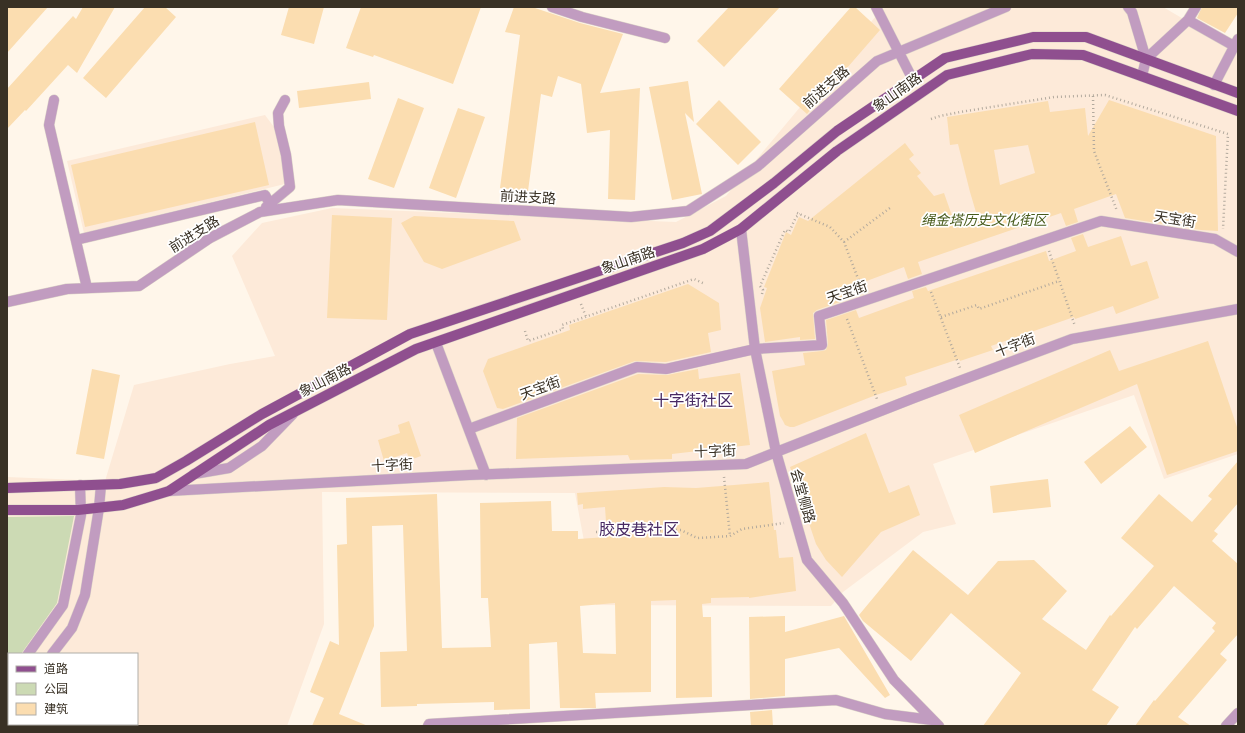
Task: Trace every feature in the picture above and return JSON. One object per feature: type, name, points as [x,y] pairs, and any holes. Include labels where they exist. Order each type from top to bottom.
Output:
[{"type":"main road","name":"象山南路","points":[[7,488],[120,484],[156,478],[262,414],[410,334],[683,243],[710,231],[837,131],[945,58],[1033,37],[1086,37],[1238,93]]},
{"type":"main road","name":"象山南路","points":[[7,510],[81,510],[99,508],[123,505],[169,491],[269,425],[416,349],[703,249],[741,229],[837,151],[946,75],[1032,54],[1083,55],[1238,111]]},
{"type":"street","points":[[552,7],[582,17],[665,38]]},
{"type":"street","points":[[876,7],[913,80]]},
{"type":"street","name":"前进支路","points":[[7,302],[67,289],[139,286],[210,238],[260,212],[338,200],[631,217],[688,211],[758,166],[877,61],[1006,7]]},
{"type":"street","points":[[1128,7],[1132,12],[1146,59],[1142,76]]},
{"type":"street","points":[[1146,59],[1188,20],[1196,7]]},
{"type":"street","points":[[1188,20],[1236,43],[1214,85]]},
{"type":"street","points":[[54,100],[49,125],[87,288]]},
{"type":"street","points":[[260,212],[290,187],[286,155],[278,119],[278,112],[285,100]]},
{"type":"street","points":[[76,240],[265,195],[270,204]]},
{"type":"street","name":"天宝街","points":[[469,429],[637,367],[666,369],[755,349],[822,345],[819,316],[1101,222],[1122,224],[1215,240],[1238,252]]},
{"type":"street","name":"会堂侧路","points":[[741,229],[755,349],[776,452],[807,560],[843,603],[894,680],[936,723]]},
{"type":"street","name":"十字街","points":[[169,491],[746,464],[1072,338],[1238,309]]},
{"type":"street","points":[[436,343],[486,475]]},
{"type":"street","points":[[194,474],[229,468],[262,446],[296,411]]},
{"type":"street","points":[[29,653],[63,605],[81,510],[80,485]]},
{"type":"street","points":[[53,653],[72,628],[85,595],[99,508],[101,485]]},
{"type":"street","points":[[428,726],[428,724],[836,700],[885,714],[936,723]]},
{"type":"street","points":[[1226,726],[1238,713]]},
{"type":"path","points":[[931,119],[960,112],[1054,97],[1105,95],[1228,134],[1222,243]]},
{"type":"path","points":[[1093,96],[1094,151],[1122,224]]},
{"type":"path","points":[[844,242],[890,208]]},
{"type":"path","points":[[762,295],[763,290],[760,286],[785,230],[789,232],[798,214],[830,226],[844,242],[867,300]]},
{"type":"path","points":[[1045,240],[1076,328]]},
{"type":"path","points":[[525,331],[528,341],[563,329],[562,325],[694,279],[705,284]]},
{"type":"path","points":[[927,280],[961,371]]},
{"type":"path","points":[[941,317],[976,305],[978,310],[1059,281]]},
{"type":"path","points":[[843,308],[881,411]]},
{"type":"path","points":[[723,465],[730,536]]},
{"type":"path","points":[[596,532],[681,530],[697,538],[730,536],[742,528],[796,521]]},
{"type":"shaded area","name":"绳金塔历史文化街区","points":[[885,7],[1163,7],[1238,51],[1238,454],[1164,479],[1134,395],[933,464],[956,524],[923,532],[843,592],[831,606],[596,605],[575,493],[322,492],[324,624],[287,726],[122,726],[120,725],[138,725],[138,653],[8,653],[8,725],[67,725],[7,726],[7,477],[105,481],[134,385],[230,364],[275,356],[232,256],[262,223],[332,208],[676,222],[726,196]]},
{"type":"shaded area","points":[[265,115],[274,127],[280,143],[285,184],[84,233],[67,161]]},
{"type":"green space","points":[[74,516],[57,603],[22,653],[8,653],[7,674],[7,517]]},
{"type":"building","points":[[7,7],[48,7],[7,53]]},
{"type":"building","points":[[83,7],[115,7],[77,73],[68,65],[26,111],[25,110],[7,129],[7,89],[73,16],[76,19]]},
{"type":"building","points":[[145,7],[165,7],[176,17],[106,98],[83,78]]},
{"type":"building","points":[[289,7],[324,7],[314,44],[281,35]]},
{"type":"building","points":[[361,7],[481,7],[453,84],[374,55],[373,57],[346,48]]},
{"type":"building","points":[[514,7],[532,7],[580,23],[623,34],[600,93],[640,88],[635,200],[608,199],[610,130],[587,133],[581,84],[558,76],[552,97],[541,94],[528,191],[500,188],[520,35],[505,32]]},
{"type":"building","points":[[729,7],[780,7],[724,67],[697,41]]},
{"type":"building","points":[[851,7],[855,7],[880,30],[807,114],[779,89]]},
{"type":"building","points":[[1202,7],[1238,7],[1238,13],[1225,33],[1197,18]]},
{"type":"building","points":[[688,81],[694,122],[685,113],[702,194],[672,200],[649,87]]},
{"type":"building","points":[[369,82],[371,99],[299,108],[297,91]]},
{"type":"building","points":[[398,98],[424,108],[394,188],[368,179]]},
{"type":"building","points":[[719,100],[761,142],[738,165],[696,124]]},
{"type":"building","points":[[1109,100],[1216,136],[1218,231],[1201,230],[1125,218],[1116,194],[1074,209],[1078,222],[1066,226],[1061,213],[918,262],[922,274],[908,279],[904,267],[848,288],[851,298],[817,310],[813,313],[815,339],[800,340],[800,337],[765,342],[760,308],[767,288],[764,287],[786,232],[791,235],[799,217],[808,221],[905,143],[914,155],[909,159],[921,173],[917,176],[934,196],[944,193],[956,227],[978,219],[958,144],[950,145],[947,117],[1048,101],[1050,112],[1085,108],[1088,136]],"holes":[[[1028,145],[1035,173],[1000,185],[994,150]]]},
{"type":"building","points":[[458,108],[485,117],[456,198],[429,188]]},
{"type":"building","points":[[255,122],[269,185],[85,227],[71,165]]},
{"type":"building","points":[[332,215],[392,218],[387,320],[327,318]]},
{"type":"building","points":[[414,216],[514,221],[521,240],[442,269],[424,262],[401,223]]},
{"type":"building","points":[[1083,234],[1088,247],[1121,236],[1131,266],[1147,261],[1159,298],[1116,314],[1113,306],[1075,319],[1074,317],[991,346],[993,350],[960,361],[959,359],[905,377],[907,385],[876,395],[794,427],[785,425],[780,416],[772,371],[805,365],[803,353],[826,350],[828,344],[826,320],[856,310],[859,318],[914,298],[912,291],[926,287],[928,291],[1046,251],[1049,261],[1076,251],[1071,238]]},
{"type":"building","points":[[688,284],[719,303],[721,330],[708,333],[711,352],[666,362],[635,361],[503,409],[497,408],[483,371],[488,359],[570,330],[569,325]]},
{"type":"building","points":[[1208,341],[1238,430],[1238,451],[1167,475],[1137,384],[975,453],[959,415],[1110,350],[1119,371]]},
{"type":"building","points":[[92,369],[120,375],[104,459],[76,454]]},
{"type":"building","points":[[698,369],[699,379],[740,373],[750,445],[672,454],[672,459],[630,460],[628,455],[516,459],[517,418],[638,374],[667,375]]},
{"type":"building","points":[[409,421],[421,456],[410,460],[407,453],[384,461],[378,440],[400,433],[398,425]]},
{"type":"building","points":[[1130,426],[1147,447],[1101,484],[1084,462]]},
{"type":"building","points":[[866,433],[889,493],[909,485],[920,515],[881,532],[842,577],[826,560],[816,544],[790,467]]},
{"type":"building","points":[[1238,461],[1238,503],[1214,531],[1218,534],[1212,541],[1238,564],[1238,634],[1220,654],[1227,660],[1178,717],[1191,726],[1135,726],[1154,700],[1155,701],[1215,631],[1212,628],[1216,623],[1174,586],[1137,629],[1135,627],[1092,690],[1119,707],[1106,726],[983,726],[1021,673],[951,613],[911,661],[863,621],[859,615],[913,550],[968,595],[998,561],[1034,560],[1067,591],[1042,619],[1086,650],[1110,615],[1111,616],[1154,566],[1121,538],[1159,494],[1192,522],[1212,499],[1208,496]]},
{"type":"building","points":[[1048,479],[1051,507],[993,513],[990,486]]},
{"type":"building","points":[[769,482],[774,530],[776,530],[779,558],[793,557],[796,591],[749,598],[711,598],[711,603],[702,604],[703,617],[711,617],[712,697],[676,698],[676,600],[651,601],[651,692],[595,693],[596,708],[560,708],[557,642],[529,644],[530,709],[494,710],[494,702],[417,704],[417,706],[381,707],[380,652],[407,651],[403,525],[372,526],[374,626],[339,714],[368,726],[312,726],[324,698],[310,692],[330,641],[339,645],[337,545],[347,544],[346,498],[437,494],[442,648],[491,647],[488,598],[481,598],[480,503],[551,501],[552,531],[578,531],[578,539],[607,537],[605,507],[583,509],[583,504],[578,505],[577,493],[664,487],[696,488]],"holes":[[[615,603],[616,654],[583,653],[580,606]]]},
{"type":"building","points":[[785,616],[785,632],[844,616],[890,695],[885,698],[839,648],[785,659],[785,696],[750,699],[749,617]]},
{"type":"building","points":[[772,710],[773,726],[751,726],[750,712]]},
{"type":"district","name":"十字街社区","points":[[693,400]]},
{"type":"district","name":"胶皮巷社区","points":[[639,529]]}]
